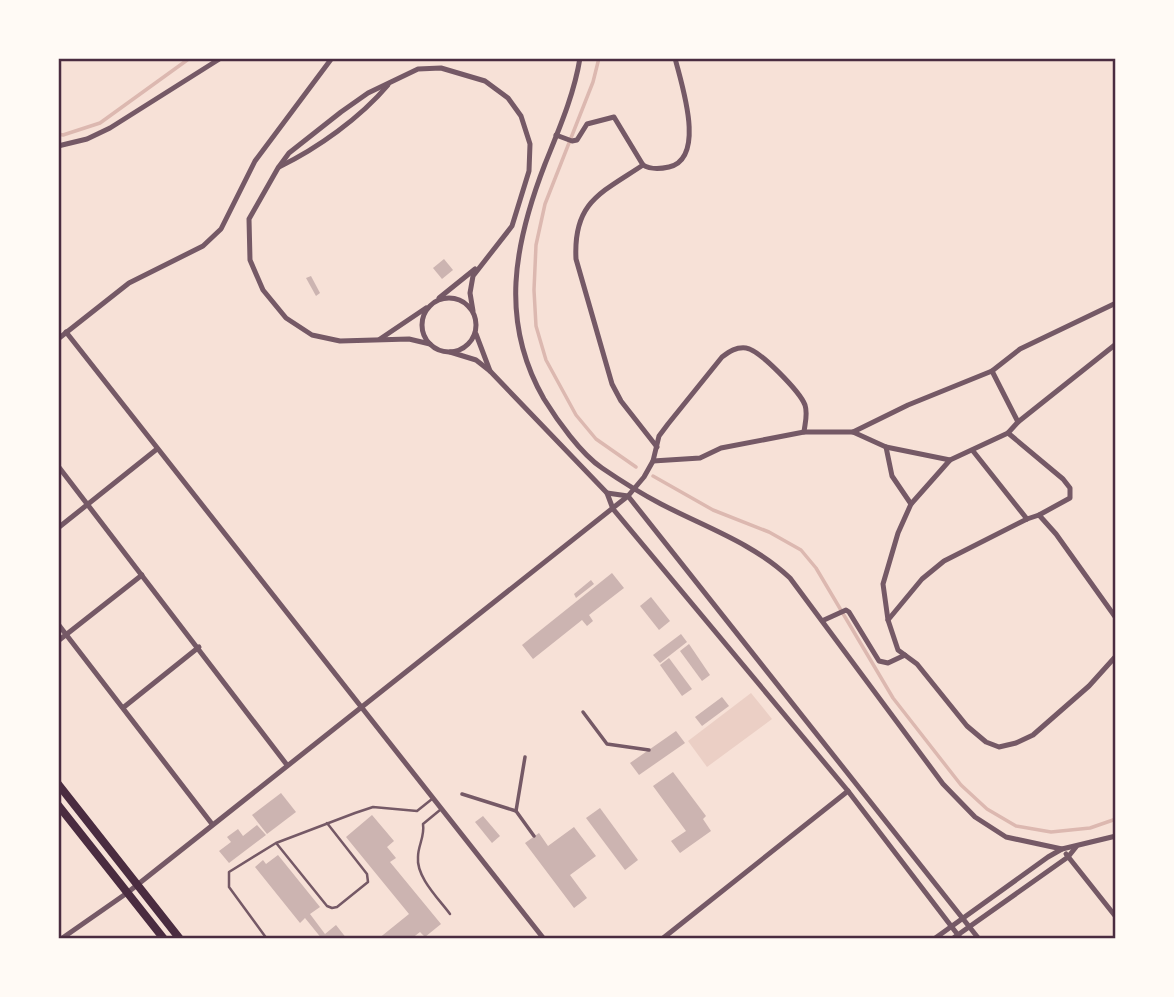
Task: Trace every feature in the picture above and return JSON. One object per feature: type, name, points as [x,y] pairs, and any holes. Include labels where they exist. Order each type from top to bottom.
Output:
[{"type":"main road","points":[[58,785],[180,939]]},
{"type":"main road","points":[[58,806],[164,939]]},
{"type":"street","points":[[58,146],[87,139],[110,128],[221,58]]},
{"type":"street","points":[[58,339],[129,283],[203,246],[221,229],[255,161],[332,58]]},
{"type":"street","points":[[580,58],[576,86],[524,223],[515,277],[516,325],[531,376],[558,422],[598,466],[634,489],[772,561],[790,578],[826,619],[886,710],[943,784],[975,817],[1006,837],[1062,849],[1116,836]]},
{"type":"street","points":[[559,136],[572,141],[581,137],[587,124],[614,117],[643,165],[649,169],[673,166],[684,157],[691,134],[675,58]]},
{"type":"street","points":[[490,371],[475,334],[476,319],[470,293],[473,276],[512,226],[530,171],[530,144],[521,116],[508,98],[485,81],[462,72],[441,68],[418,69],[368,93],[341,112],[289,153],[278,168],[249,219],[250,260],[263,290],[286,318],[312,335],[340,341],[380,339],[429,344],[440,351],[476,360],[490,371],[607,493],[613,509],[848,791],[960,937]]},
{"type":"street","points":[[278,168],[310,152],[373,102],[390,83]]},
{"type":"street","points":[[643,165],[595,197],[581,215],[575,245],[576,259],[612,384],[621,401],[657,447]]},
{"type":"street","points":[[429,344],[422,329],[422,320],[428,307],[481,265]]},
{"type":"street","points":[[380,339],[435,302],[449,297],[462,300],[473,311]]},
{"type":"street","points":[[853,432],[908,405],[992,371],[1020,349],[1116,303]]},
{"type":"street","points":[[66,332],[544,939]]},
{"type":"street","points":[[450,352],[465,347],[475,334]]},
{"type":"street","points":[[1116,345],[1018,422],[1008,433],[950,460],[911,504],[898,533],[883,584],[888,620],[898,650],[917,664],[967,726],[986,743],[999,747],[1016,744],[1033,735],[1089,686],[1116,656]]},
{"type":"street","points":[[60,938],[127,892],[628,496],[653,461],[659,436],[667,424],[722,357],[733,348],[748,348],[759,353],[799,395],[807,411],[804,432]]},
{"type":"street","points":[[992,371],[1018,422]]},
{"type":"street","points":[[653,461],[700,458],[721,449],[804,432],[853,432],[886,447],[950,460]]},
{"type":"street","points":[[888,620],[922,579],[944,561],[1070,498],[1070,488],[1008,433]]},
{"type":"street","points":[[886,447],[892,475],[911,504]]},
{"type":"street","points":[[58,528],[157,449]]},
{"type":"street","points":[[974,451],[1027,519]]},
{"type":"street","points":[[58,466],[287,765]]},
{"type":"street","points":[[607,493],[628,496],[979,939]]},
{"type":"street","points":[[1039,515],[1056,534],[1116,618]]},
{"type":"street","points":[[58,641],[142,575]]},
{"type":"street","points":[[826,619],[842,611],[849,612],[879,661],[888,663],[905,655]]},
{"type":"street","points":[[58,624],[212,824]]},
{"type":"street","points":[[124,707],[199,647]]},
{"type":"street","points":[[583,712],[607,744],[649,750]]},
{"type":"street","points":[[516,811],[525,757]]},
{"type":"street","points":[[662,939],[848,791]]},
{"type":"street","points":[[462,794],[516,811],[534,836]]},
{"type":"street","points":[[952,939],[960,937],[969,927],[1068,857],[1076,847]]},
{"type":"street","points":[[934,939],[1062,849]]},
{"type":"street","points":[[1062,849],[1116,917]]},
{"type":"lane","points":[[267,939],[229,887],[229,872],[276,843],[327,823],[373,807],[416,811],[432,799]]},
{"type":"lane","points":[[440,810],[423,824],[425,834],[418,857],[420,871],[450,914]]},
{"type":"lane","points":[[276,843],[327,906],[337,907],[368,882],[367,874],[327,823]]},
{"type":"shaded area","points":[[751,693],[772,719],[707,767],[688,741]]},
{"type":"building","points":[[444,259],[453,270],[442,279],[433,268]]},
{"type":"building","points":[[311,276],[320,293],[316,296],[306,278]]},
{"type":"building","points":[[612,573],[624,588],[589,615],[593,621],[587,626],[582,620],[533,659],[522,645]]},
{"type":"building","points":[[591,580],[594,584],[576,598],[574,594]]},
{"type":"building","points":[[651,597],[670,621],[659,630],[640,606]]},
{"type":"building","points":[[681,634],[687,642],[660,663],[653,655]]},
{"type":"building","points":[[689,644],[710,675],[702,681],[680,651]]},
{"type":"building","points":[[669,658],[692,689],[682,696],[660,665]]},
{"type":"building","points":[[722,697],[729,706],[702,726],[695,717]]},
{"type":"building","points":[[676,731],[685,743],[639,775],[630,763]]},
{"type":"building","points":[[673,772],[706,816],[703,819],[711,831],[680,853],[671,841],[686,831],[653,786]]},
{"type":"building","points":[[281,793],[296,812],[267,834],[252,815]]},
{"type":"building","points":[[600,808],[638,860],[625,870],[586,818]]},
{"type":"building","points":[[372,815],[394,841],[387,847],[396,858],[390,862],[441,924],[425,937],[420,932],[411,939],[378,939],[409,914],[346,837]]},
{"type":"building","points":[[483,816],[500,836],[492,843],[475,822]]},
{"type":"building","points":[[257,825],[266,835],[229,863],[219,851],[231,842],[227,837],[238,829],[243,836]]},
{"type":"building","points":[[574,827],[596,856],[570,875],[587,898],[574,908],[525,843],[539,833],[548,846]]},
{"type":"building","points":[[278,855],[320,907],[310,914],[325,934],[336,925],[347,939],[322,939],[305,918],[300,923],[255,867],[263,860],[266,864]]},
{"type":"waterway","points":[[58,134],[63,135],[100,123],[190,58]]},
{"type":"waterway","points":[[599,58],[593,82],[545,204],[536,245],[536,326],[546,360],[576,415],[596,439],[636,467]]},
{"type":"waterway","points":[[653,476],[713,510],[769,532],[801,550],[816,568],[893,698],[961,785],[987,809],[1016,826],[1051,832],[1090,828],[1116,819]]}]
